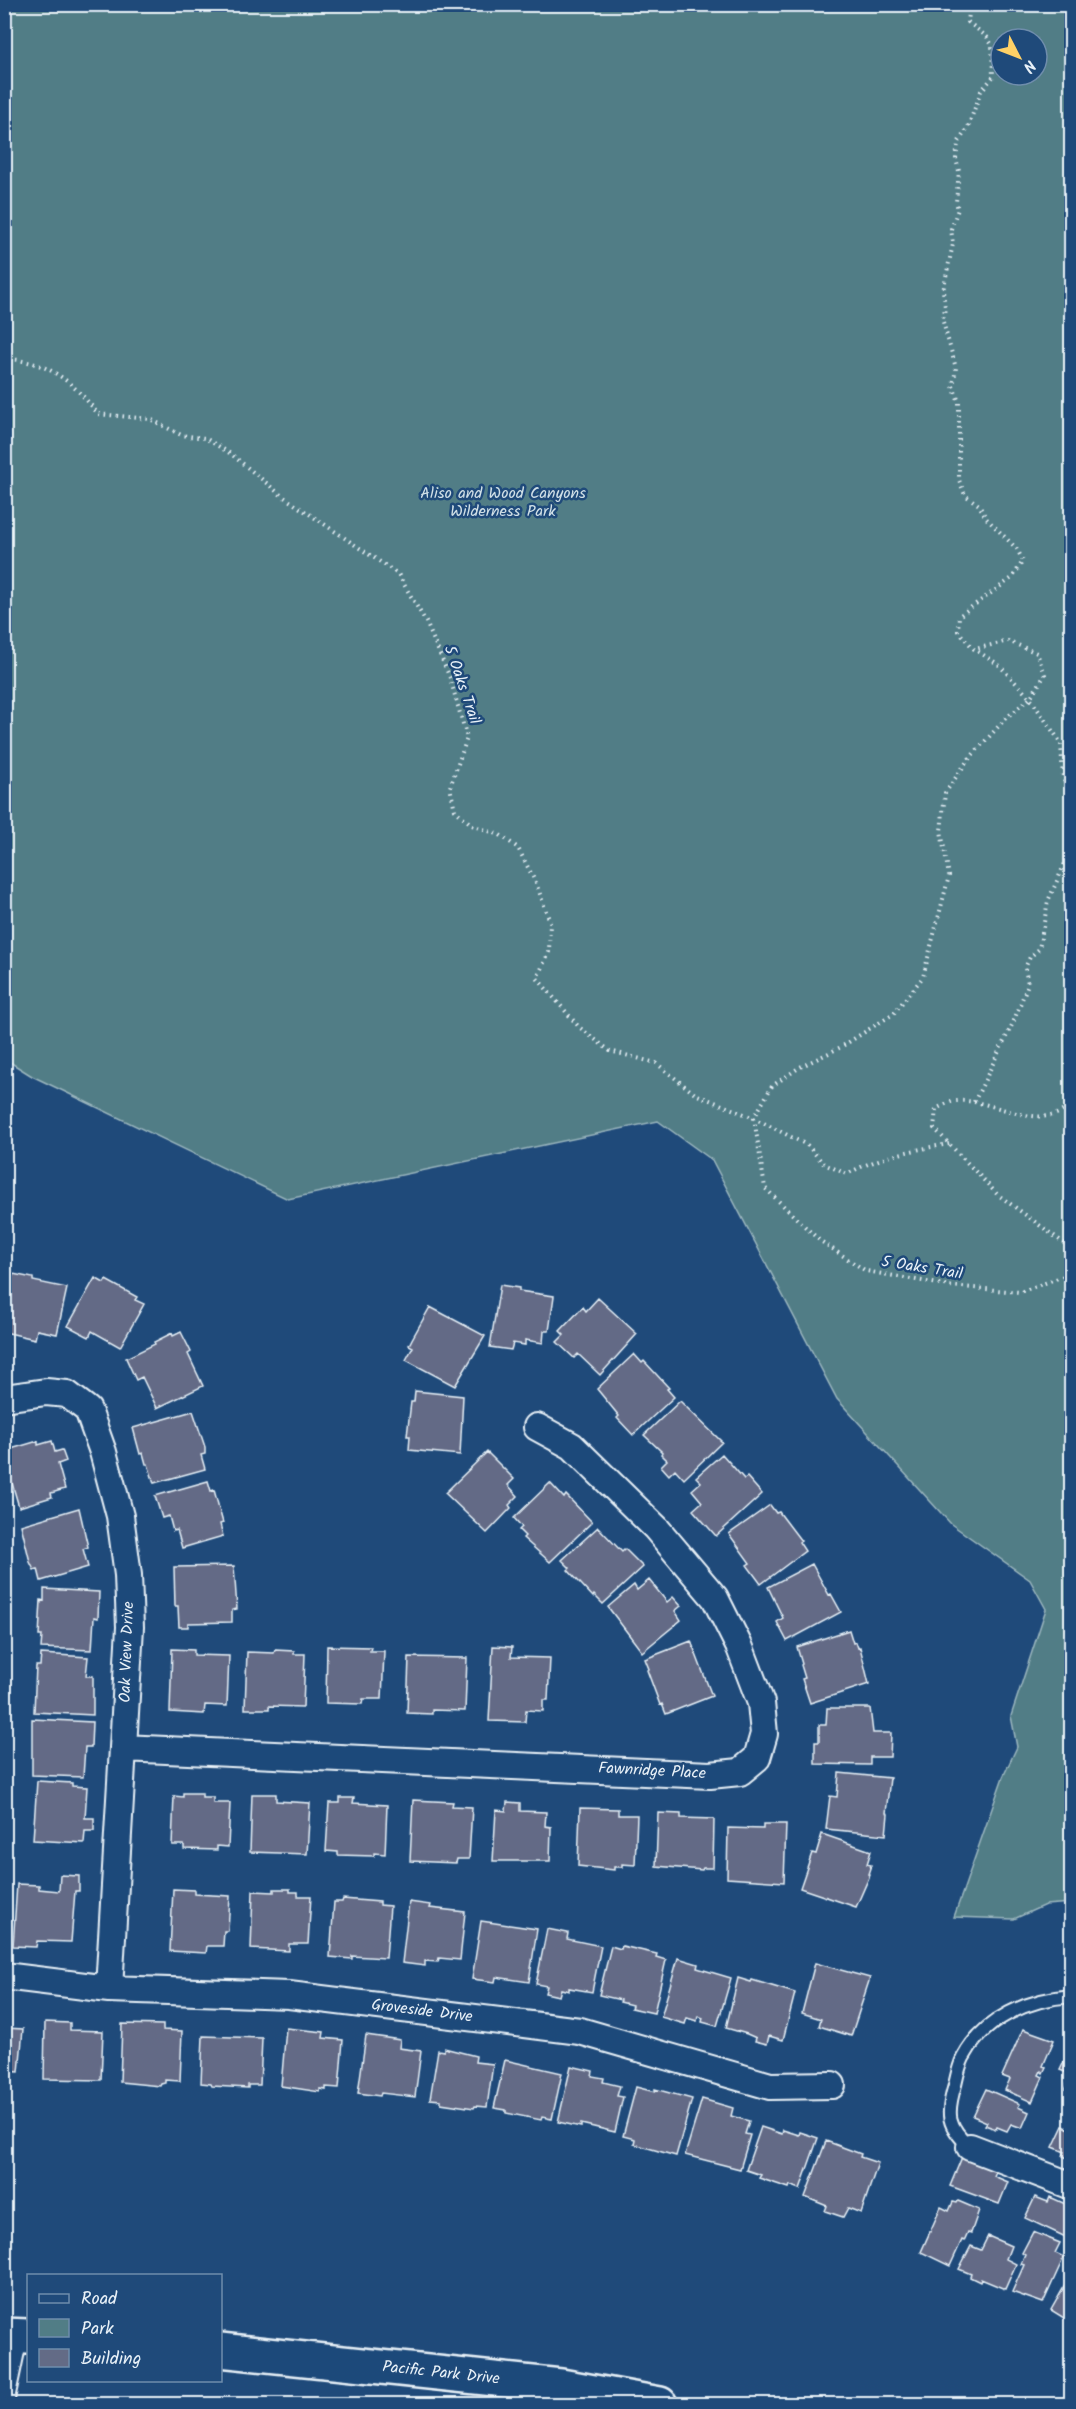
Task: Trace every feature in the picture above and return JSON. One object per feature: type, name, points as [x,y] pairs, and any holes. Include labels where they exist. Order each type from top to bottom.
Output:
[{"type":"main road","name":"Pacific Park Drive","points":[[222,2350],[561,2386],[660,2404]]},
{"type":"street","name":"Oak View Drive","points":[[4,1398],[46,1392],[68,1394],[88,1410],[103,1452],[120,1516],[128,1575],[130,1626],[109,1989]]},
{"type":"street","name":"Fawnridge Place","points":[[123,1748],[710,1775],[740,1772],[756,1758],[764,1734],[761,1703],[740,1648],[715,1598],[656,1528],[572,1446],[537,1427]]},
{"type":"street","name":"Groveside Drive","points":[[4,1976],[109,1989],[289,1995],[558,2028],[591,2034],[770,2086],[832,2085]]},
{"type":"street","points":[[970,2147],[1071,2186]]},
{"type":"lane","points":[[970,2147],[956,2134],[950,2121],[949,2105],[963,2059],[977,2038],[998,2020],[1025,2004],[1050,1997],[1071,1996]]},
{"type":"lane","points":[[7,2404],[18,2336]]},
{"type":"path","points":[[970,4],[968,22],[992,45],[993,77],[981,91],[968,127],[958,143],[956,159],[959,171],[958,209],[951,229],[953,244],[943,291],[945,307],[943,322],[956,368],[953,386],[959,402],[959,480],[965,495],[979,505],[986,518],[1017,549],[1023,561],[1012,578],[959,616],[958,631],[974,649],[998,664],[1030,698],[1061,743],[1063,779],[1071,793]]},
{"type":"path","points":[[4,236],[10,258],[4,289]]},
{"type":"path","name":"5 Oaks Trail","points":[[4,358],[49,369],[79,389],[99,414],[150,419],[181,435],[205,438],[231,454],[281,495],[398,574],[426,622],[450,678],[467,738],[450,787],[455,810],[472,825],[500,836],[518,848],[536,883],[550,922],[549,952],[537,978],[579,1027],[610,1051],[656,1063],[695,1094],[754,1118],[765,1188],[819,1240],[866,1271],[950,1286],[1020,1292],[1071,1273]]},
{"type":"path","points":[[949,1144],[904,1151],[868,1162],[847,1174],[824,1164],[807,1145],[754,1118],[772,1086],[893,1014],[923,977],[949,876],[941,831],[945,793],[968,760],[1007,717],[1030,698],[1045,675],[1037,653],[1008,640],[974,649]]},
{"type":"path","points":[[974,1102],[1013,1023],[1028,984],[1024,968],[1030,957],[1039,949],[1047,901],[1066,861],[1071,833]]},
{"type":"path","points":[[1071,1103],[1063,1112],[1045,1117],[1030,1116],[996,1105],[956,1100],[936,1109],[934,1128],[997,1194],[1071,1249]]},
{"type":"green space","name":"Aliso and Wood Canyons Wilderness Park","points":[[4,5],[1071,5],[1071,1903],[1045,1905],[1014,1919],[954,1917],[1003,1777],[1017,1747],[1011,1716],[1046,1609],[1030,1580],[951,1524],[837,1399],[712,1160],[658,1121],[288,1199],[32,1076],[5,1059]]},
{"type":"building","points":[[13,1274],[67,1288],[57,1334],[37,1330],[35,1339],[4,1332],[4,1316]]},
{"type":"building","points":[[95,1278],[104,1283],[106,1280],[137,1297],[135,1300],[144,1304],[120,1347],[92,1331],[89,1337],[68,1326]]},
{"type":"building","points":[[500,1285],[519,1288],[519,1291],[554,1296],[549,1331],[544,1331],[543,1343],[525,1340],[525,1345],[513,1343],[511,1350],[490,1347]]},
{"type":"building","points":[[598,1298],[637,1334],[600,1375],[578,1354],[574,1358],[557,1342],[564,1335],[560,1331],[583,1307],[586,1311]]},
{"type":"building","points":[[430,1307],[485,1336],[455,1386],[406,1360],[413,1347],[409,1345]]},
{"type":"building","points":[[181,1332],[191,1352],[188,1354],[203,1386],[157,1408],[142,1377],[136,1380],[126,1358],[172,1333],[173,1336]]},
{"type":"building","points":[[634,1354],[642,1363],[644,1361],[669,1388],[667,1389],[674,1397],[633,1435],[617,1418],[619,1416],[597,1389]]},
{"type":"building","points":[[415,1391],[463,1396],[460,1455],[409,1450],[410,1436],[407,1436],[411,1402],[414,1402]]},
{"type":"building","points":[[680,1401],[722,1442],[684,1479],[675,1469],[669,1475],[661,1466],[667,1460],[661,1454],[662,1452],[644,1435]]},
{"type":"building","points":[[193,1411],[205,1447],[205,1454],[201,1455],[205,1469],[154,1483],[143,1453],[140,1454],[133,1428]]},
{"type":"building","points":[[38,1441],[38,1445],[52,1441],[55,1452],[62,1450],[66,1461],[58,1464],[65,1489],[51,1493],[52,1497],[19,1507],[9,1473],[6,1474],[4,1467],[4,1451]]},
{"type":"building","points":[[487,1452],[514,1479],[508,1485],[518,1496],[509,1505],[511,1508],[487,1533],[445,1493]]},
{"type":"building","points":[[722,1454],[744,1479],[747,1477],[762,1494],[716,1536],[693,1510],[702,1502],[692,1490],[701,1482],[696,1477]]},
{"type":"building","points":[[208,1481],[211,1491],[214,1490],[223,1523],[220,1524],[223,1536],[182,1548],[177,1530],[173,1531],[169,1516],[162,1518],[155,1496]]},
{"type":"building","points":[[550,1483],[564,1498],[566,1495],[592,1522],[550,1562],[523,1538],[525,1536],[519,1530],[522,1527],[514,1518]]},
{"type":"building","points":[[770,1505],[776,1513],[779,1512],[801,1541],[799,1542],[805,1551],[761,1584],[747,1565],[750,1563],[729,1534]]},
{"type":"building","points":[[79,1508],[88,1547],[83,1549],[88,1567],[41,1581],[38,1569],[34,1570],[30,1562],[21,1525]]},
{"type":"building","points":[[598,1527],[622,1552],[625,1549],[643,1567],[603,1604],[594,1595],[593,1597],[568,1570],[570,1568],[562,1560]]},
{"type":"building","points":[[812,1564],[841,1612],[787,1641],[777,1622],[783,1618],[768,1587]]},
{"type":"building","points":[[234,1566],[237,1609],[232,1610],[232,1622],[188,1623],[188,1627],[179,1627],[178,1606],[175,1606],[174,1567]]},
{"type":"building","points":[[649,1580],[667,1602],[673,1597],[681,1606],[675,1611],[681,1620],[642,1652],[608,1607],[634,1585],[637,1590]]},
{"type":"building","points":[[44,1589],[99,1592],[98,1618],[94,1617],[92,1650],[41,1648],[42,1636],[39,1636],[41,1600],[44,1601]]},
{"type":"building","points":[[849,1630],[853,1643],[856,1642],[858,1648],[860,1647],[869,1684],[810,1703],[802,1679],[805,1678],[797,1647]]},
{"type":"building","points":[[691,1641],[712,1696],[666,1714],[662,1704],[660,1705],[645,1659]]},
{"type":"building","points":[[327,1646],[371,1647],[370,1651],[384,1651],[382,1699],[363,1699],[362,1704],[326,1703]]},
{"type":"building","points":[[493,1646],[512,1647],[511,1657],[550,1658],[548,1700],[543,1700],[543,1711],[526,1710],[525,1722],[489,1721]]},
{"type":"building","points":[[172,1649],[194,1650],[194,1655],[229,1656],[227,1706],[205,1705],[204,1714],[170,1712]]},
{"type":"building","points":[[275,1650],[305,1654],[303,1707],[269,1706],[269,1709],[245,1709],[247,1652],[274,1653]]},
{"type":"building","points":[[41,1654],[88,1657],[86,1676],[93,1676],[93,1715],[34,1712],[36,1666],[40,1666]]},
{"type":"building","points":[[409,1657],[467,1658],[465,1711],[432,1710],[432,1714],[407,1713]]},
{"type":"building","points":[[827,1708],[870,1708],[873,1733],[891,1733],[890,1757],[870,1757],[870,1765],[815,1764],[815,1742],[819,1742],[819,1725],[826,1725]]},
{"type":"building","points":[[32,1719],[92,1722],[91,1747],[85,1747],[83,1777],[32,1775]]},
{"type":"building","points":[[839,1773],[890,1778],[886,1835],[826,1829],[830,1796],[837,1797]]},
{"type":"building","points":[[37,1781],[72,1783],[72,1786],[87,1787],[85,1818],[94,1818],[94,1831],[85,1831],[84,1843],[33,1840]]},
{"type":"building","points":[[183,1793],[202,1793],[202,1797],[213,1797],[213,1803],[230,1803],[228,1847],[217,1846],[217,1850],[184,1849],[184,1845],[172,1845],[174,1796],[183,1797]]},
{"type":"building","points":[[252,1794],[276,1794],[276,1801],[310,1803],[307,1854],[250,1852]]},
{"type":"building","points":[[340,1798],[354,1798],[353,1803],[387,1805],[385,1854],[338,1855],[338,1852],[326,1851],[329,1803],[340,1803]]},
{"type":"building","points":[[413,1800],[453,1802],[452,1806],[472,1807],[469,1859],[457,1859],[456,1863],[410,1861]]},
{"type":"building","points":[[507,1802],[520,1803],[520,1811],[546,1812],[545,1826],[551,1827],[550,1861],[493,1861],[496,1810],[506,1811]]},
{"type":"building","points":[[580,1808],[618,1809],[618,1815],[637,1815],[635,1865],[622,1864],[622,1867],[614,1867],[614,1870],[578,1866]]},
{"type":"building","points":[[658,1813],[681,1814],[681,1818],[714,1819],[713,1868],[702,1870],[656,1866]]},
{"type":"building","points":[[763,1824],[786,1824],[784,1882],[727,1878],[728,1828],[763,1829]]},
{"type":"building","points":[[822,1834],[871,1851],[867,1864],[871,1865],[868,1874],[870,1875],[856,1907],[800,1888],[812,1853],[816,1854]]},
{"type":"building","points":[[60,1875],[79,1876],[79,1891],[75,1891],[71,1942],[37,1941],[36,1947],[13,1946],[17,1884],[39,1885],[39,1889],[59,1891]]},
{"type":"building","points":[[173,1889],[194,1890],[194,1894],[230,1896],[228,1931],[224,1931],[223,1946],[207,1946],[206,1953],[170,1951]]},
{"type":"building","points":[[274,1889],[290,1889],[290,1892],[298,1892],[298,1896],[311,1896],[308,1944],[289,1944],[289,1951],[251,1949],[253,1891],[274,1892]]},
{"type":"building","points":[[343,1899],[380,1902],[380,1905],[390,1906],[386,1958],[330,1957],[334,1902],[342,1902]]},
{"type":"building","points":[[409,1902],[431,1905],[430,1908],[465,1912],[460,1960],[439,1958],[438,1962],[425,1961],[425,1966],[402,1963]]},
{"type":"building","points":[[481,1921],[537,1929],[529,1982],[496,1977],[495,1982],[472,1979]]},
{"type":"building","points":[[547,1929],[568,1933],[567,1939],[601,1946],[592,1992],[569,1988],[569,1991],[561,1989],[559,1996],[545,1993],[547,1986],[536,1984]]},
{"type":"building","points":[[611,1946],[621,1949],[622,1946],[657,1954],[656,1957],[666,1960],[654,2013],[631,2008],[632,2005],[620,2002],[621,2000],[599,1995]]},
{"type":"building","points":[[678,1958],[698,1964],[697,1968],[731,1978],[717,2026],[702,2022],[703,2018],[698,2016],[697,2021],[687,2018],[685,2024],[661,2017]]},
{"type":"building","points":[[815,1963],[870,1978],[851,2036],[819,2026],[821,2019],[802,2013]]},
{"type":"building","points":[[738,1978],[795,1993],[783,2040],[769,2036],[767,2044],[755,2041],[756,2038],[747,2034],[726,2028]]},
{"type":"building","points":[[4,2020],[7,2021],[6,2028],[23,2029],[19,2072],[6,2071],[4,2073]]},
{"type":"building","points":[[45,2022],[70,2023],[70,2030],[103,2031],[101,2080],[44,2079]]},
{"type":"building","points":[[122,2024],[163,2025],[163,2030],[182,2031],[180,2081],[165,2080],[165,2083],[160,2086],[120,2082]]},
{"type":"building","points":[[286,2028],[324,2032],[323,2038],[343,2040],[339,2088],[326,2087],[326,2090],[320,2089],[320,2092],[281,2086]]},
{"type":"building","points":[[1023,2029],[1054,2040],[1043,2066],[1046,2067],[1039,2075],[1043,2077],[1032,2102],[1005,2090],[1010,2079],[1002,2076]]},
{"type":"building","points":[[366,2035],[400,2040],[399,2048],[421,2051],[415,2097],[358,2093]]},
{"type":"building","points":[[203,2036],[262,2038],[260,2085],[248,2085],[248,2088],[212,2086],[201,2083]]},
{"type":"building","points":[[1072,2045],[1072,2092],[1066,2089],[1070,2074],[1060,2070]]},
{"type":"building","points":[[444,2048],[476,2056],[475,2062],[493,2064],[487,2107],[475,2106],[474,2108],[430,2099],[438,2050],[444,2051]]},
{"type":"building","points":[[505,2060],[562,2073],[552,2119],[542,2117],[541,2120],[506,2113],[506,2110],[494,2108]]},
{"type":"building","points":[[571,2066],[593,2071],[592,2076],[604,2078],[603,2082],[620,2086],[617,2096],[623,2097],[615,2132],[581,2124],[581,2127],[558,2122]]},
{"type":"building","points":[[636,2087],[655,2092],[655,2089],[692,2099],[676,2156],[634,2144],[635,2139],[623,2136]]},
{"type":"building","points":[[986,2089],[1020,2104],[1018,2107],[1029,2112],[1022,2128],[1011,2124],[1007,2131],[997,2127],[996,2129],[985,2125],[987,2122],[973,2116]]},
{"type":"building","points":[[702,2099],[733,2108],[731,2116],[749,2121],[745,2134],[750,2135],[740,2169],[685,2155]]},
{"type":"building","points":[[1063,2126],[1072,2130],[1072,2160],[1063,2156],[1065,2152],[1053,2147]]},
{"type":"building","points":[[761,2127],[782,2134],[783,2130],[799,2135],[800,2132],[818,2138],[800,2189],[790,2185],[789,2188],[759,2178],[761,2175],[746,2170]]},
{"type":"building","points":[[826,2141],[878,2163],[861,2213],[848,2208],[843,2217],[825,2211],[827,2206],[805,2197]]},
{"type":"building","points":[[962,2157],[996,2171],[994,2176],[1008,2182],[999,2204],[950,2186]]},
{"type":"building","points":[[1035,2197],[1048,2202],[1050,2197],[1072,2207],[1072,2240],[1025,2218]]},
{"type":"building","points":[[958,2201],[979,2210],[971,2233],[968,2232],[964,2241],[962,2240],[950,2266],[921,2252],[941,2207],[949,2211],[953,2202]]},
{"type":"building","points":[[1033,2232],[1060,2243],[1055,2253],[1064,2257],[1043,2303],[1012,2292],[1024,2265],[1021,2264],[1025,2255],[1022,2253]]},
{"type":"building","points":[[988,2236],[1011,2246],[1006,2259],[1016,2264],[1005,2289],[981,2279],[980,2282],[970,2277],[971,2274],[959,2269],[971,2246],[981,2250]]},
{"type":"building","points":[[1072,2273],[1072,2323],[1051,2310]]}]
